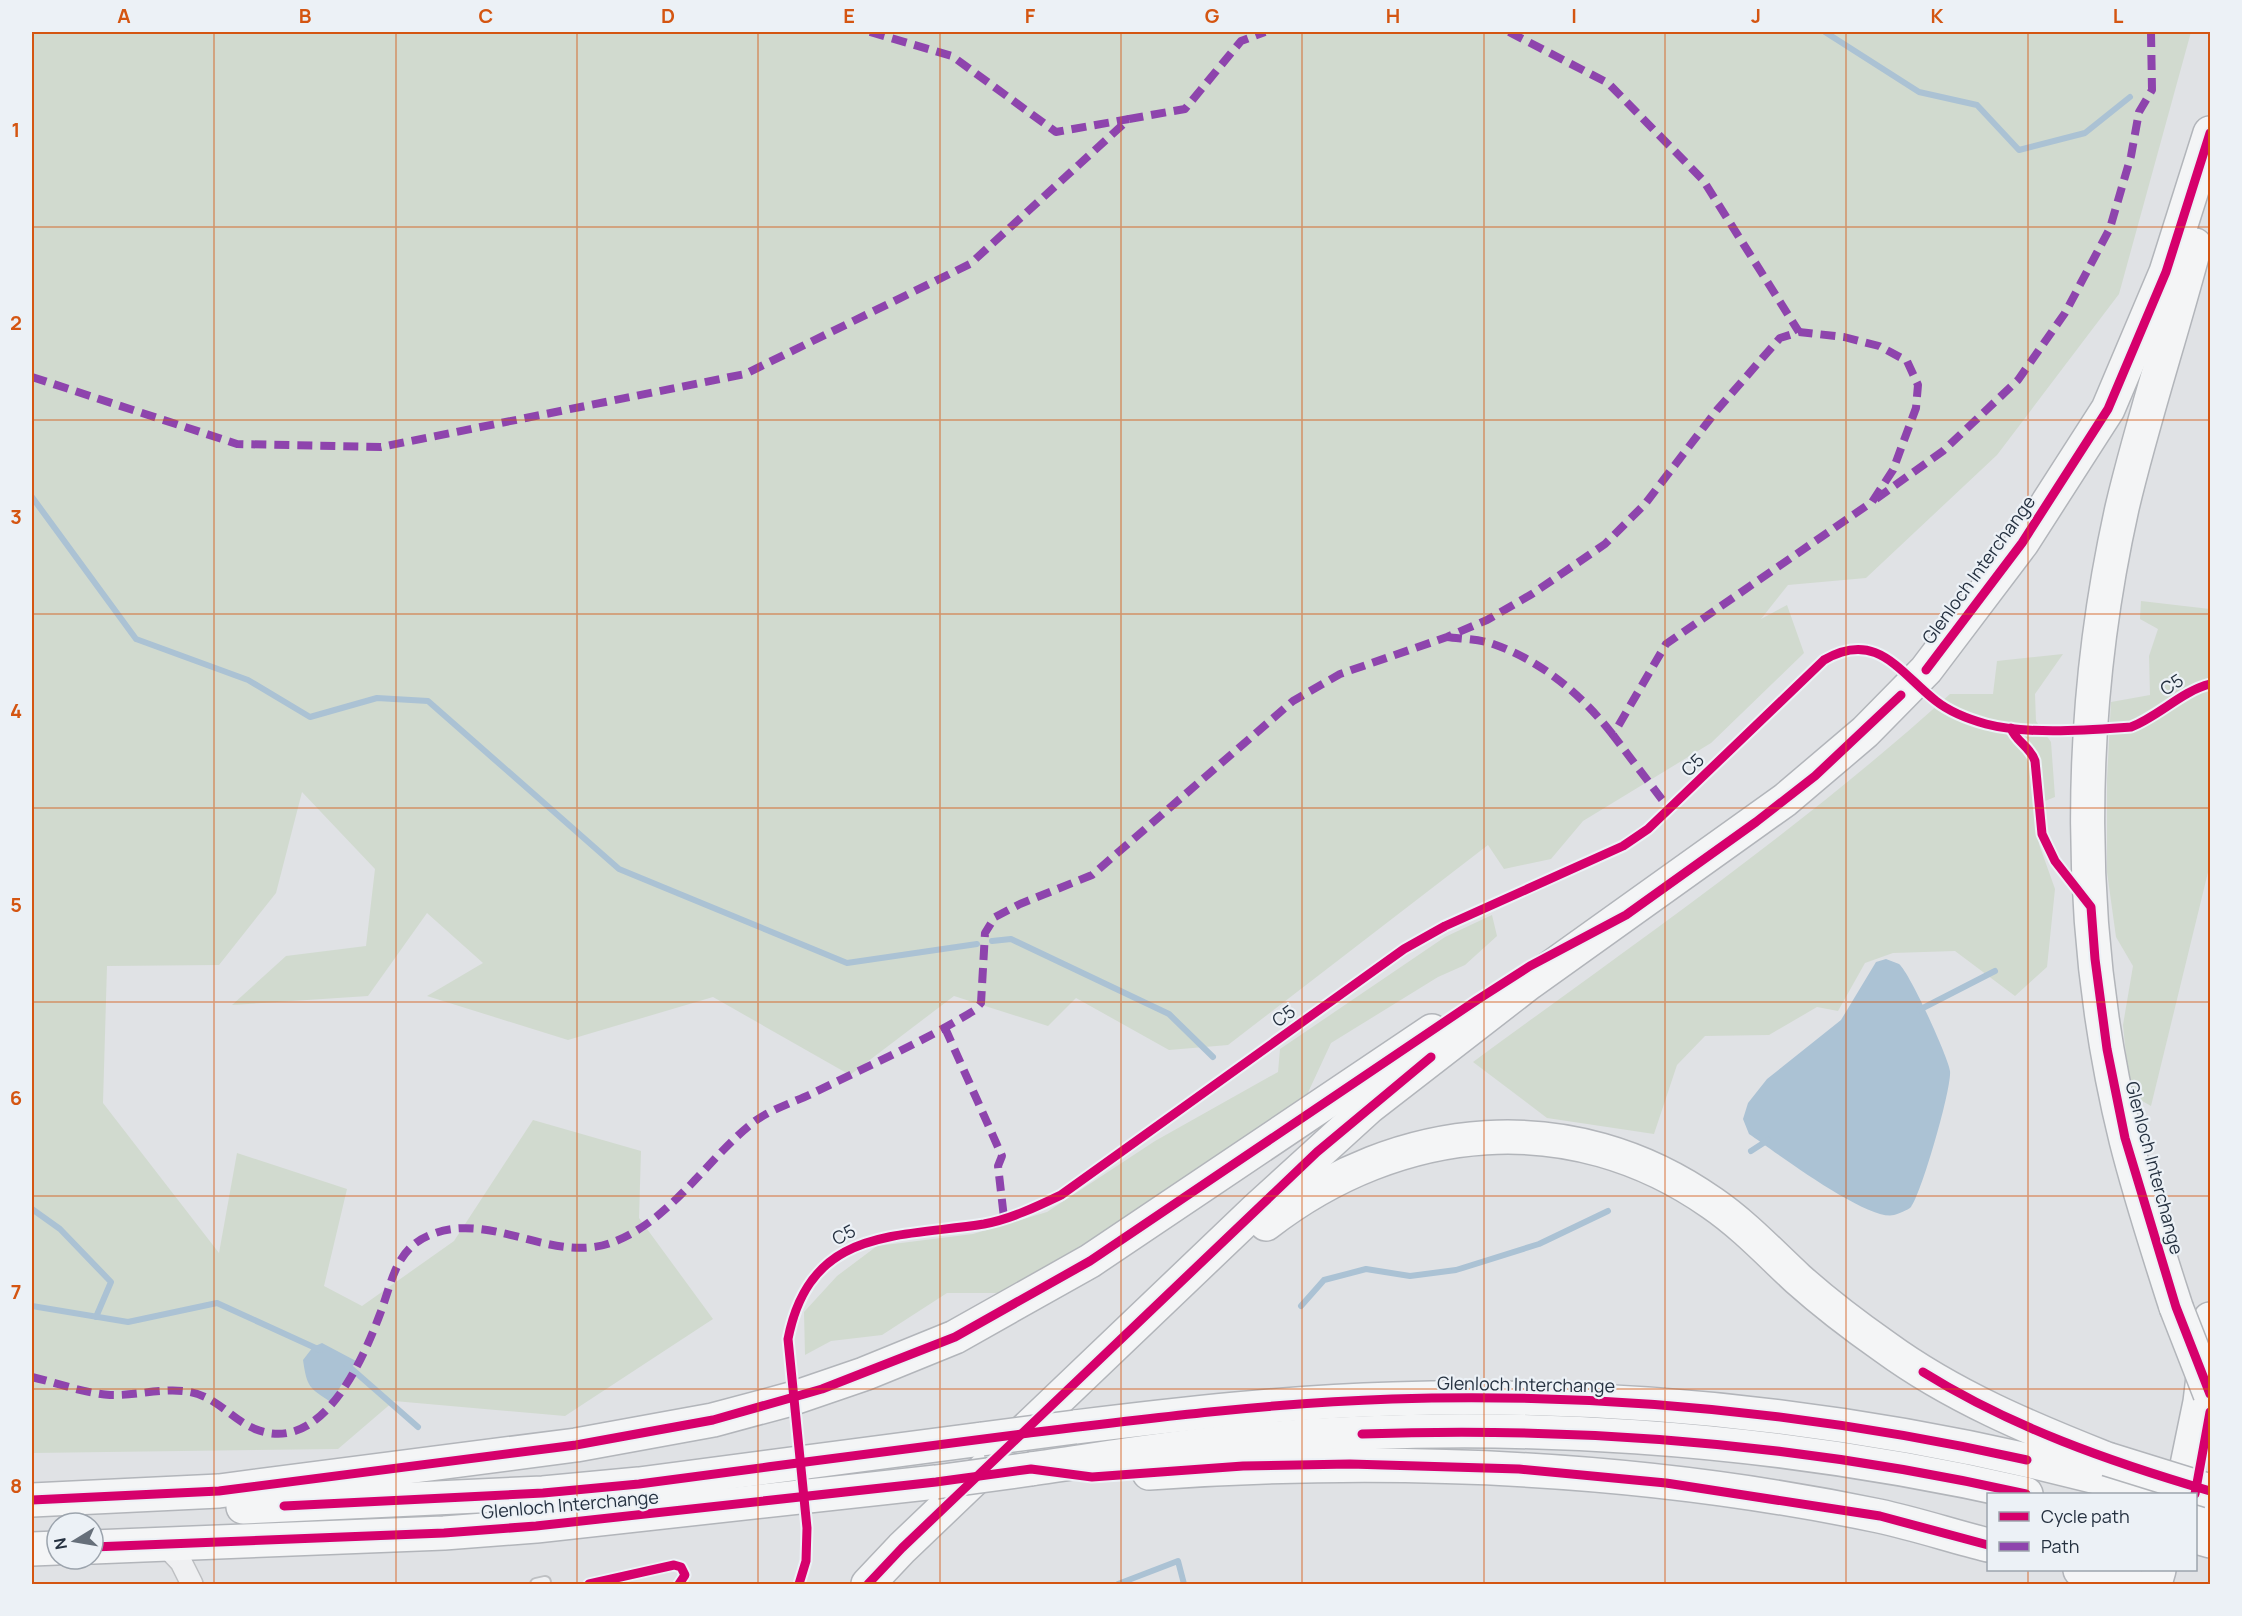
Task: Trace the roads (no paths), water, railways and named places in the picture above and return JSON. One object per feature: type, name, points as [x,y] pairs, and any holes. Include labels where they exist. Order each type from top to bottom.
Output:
[{"type":"highway","name":"Glenloch Interchange","points":[[868,1584],[910,1540],[1300,1168],[1369,1107],[1530,982],[1756,822],[1815,776],[1865,732],[1926,670],[2022,543],[2108,409],[2166,272],[2211,133]]},
{"type":"highway","name":"Glenloch Interchange","points":[[2211,177],[2179,309],[2122,507],[2105,597],[2092,699],[2087,772],[2088,867],[2095,959],[2108,1049],[2125,1138],[2176,1306],[2211,1394]]},
{"type":"highway","points":[[32,1500],[219,1491],[627,1437],[757,1409],[864,1374],[955,1337],[1090,1261],[1477,1000],[1530,966],[1626,915]]},
{"type":"highway","points":[[1144,1319],[1295,1203],[1362,1166],[1396,1154],[1457,1139],[1491,1136],[1545,1139],[1619,1156],[1681,1183],[1732,1218],[1838,1312],[1905,1361],[1953,1389],[2036,1430],[2105,1469],[2211,1491]]},
{"type":"highway","points":[[2181,1493],[2200,1402],[2211,1318]]},
{"type":"highway","name":"Glenloch Interchange","points":[[32,1513],[201,1509],[543,1493],[639,1484],[1224,1409],[1383,1400],[1493,1398],[1603,1402],[1824,1423],[1986,1452],[2105,1469],[2157,1493]]},
{"type":"highway","points":[[2195,1493],[2211,1412]]},
{"type":"highway","name":"Glenloch Interchange","points":[[105,1546],[444,1533],[536,1526],[936,1482],[1253,1440],[1427,1432],[1601,1436],[1771,1449],[1880,1465],[2021,1493]]},
{"type":"highway","points":[[1031,1469],[1092,1477],[1244,1466],[1350,1464],[1507,1468],[1610,1476],[1880,1516],[1987,1544]]},
{"type":"highway","points":[[2087,1571],[2131,1584]]},
{"type":"street","points":[[164,1544],[181,1562],[192,1584]]},
{"type":"water","points":[[1886,959],[1899,964],[1911,983],[1936,1033],[1950,1071],[1941,1118],[1922,1183],[1911,1207],[1894,1215],[1881,1214],[1864,1208],[1821,1184],[1749,1134],[1743,1119],[1748,1103],[1767,1079],[1841,1020],[1876,962]]},
{"type":"water","points":[[322,1343],[356,1361],[331,1402],[310,1386],[303,1360],[313,1347]]},
{"type":"waterway","points":[[1825,32],[1919,92],[1977,105],[2019,150],[2085,133],[2130,97]]},
{"type":"waterway","points":[[32,497],[136,639],[248,680],[310,717],[377,698],[428,701],[619,869],[847,963],[977,944]]},
{"type":"waterway","points":[[992,941],[1011,939],[1169,1014],[1213,1057]]},
{"type":"waterway","points":[[1919,1010],[1995,971]]},
{"type":"waterway","points":[[1751,1151],[1768,1140]]},
{"type":"waterway","points":[[32,1209],[60,1229],[111,1282],[96,1317]]},
{"type":"waterway","points":[[1301,1306],[1324,1280],[1366,1269],[1410,1276],[1456,1270],[1539,1244],[1608,1211]]},
{"type":"waterway","points":[[32,1306],[128,1322],[217,1303],[320,1350]]},
{"type":"waterway","points":[[345,1363],[418,1427]]},
{"type":"waterway","points":[[1118,1584],[1178,1561],[1184,1584]]}]
